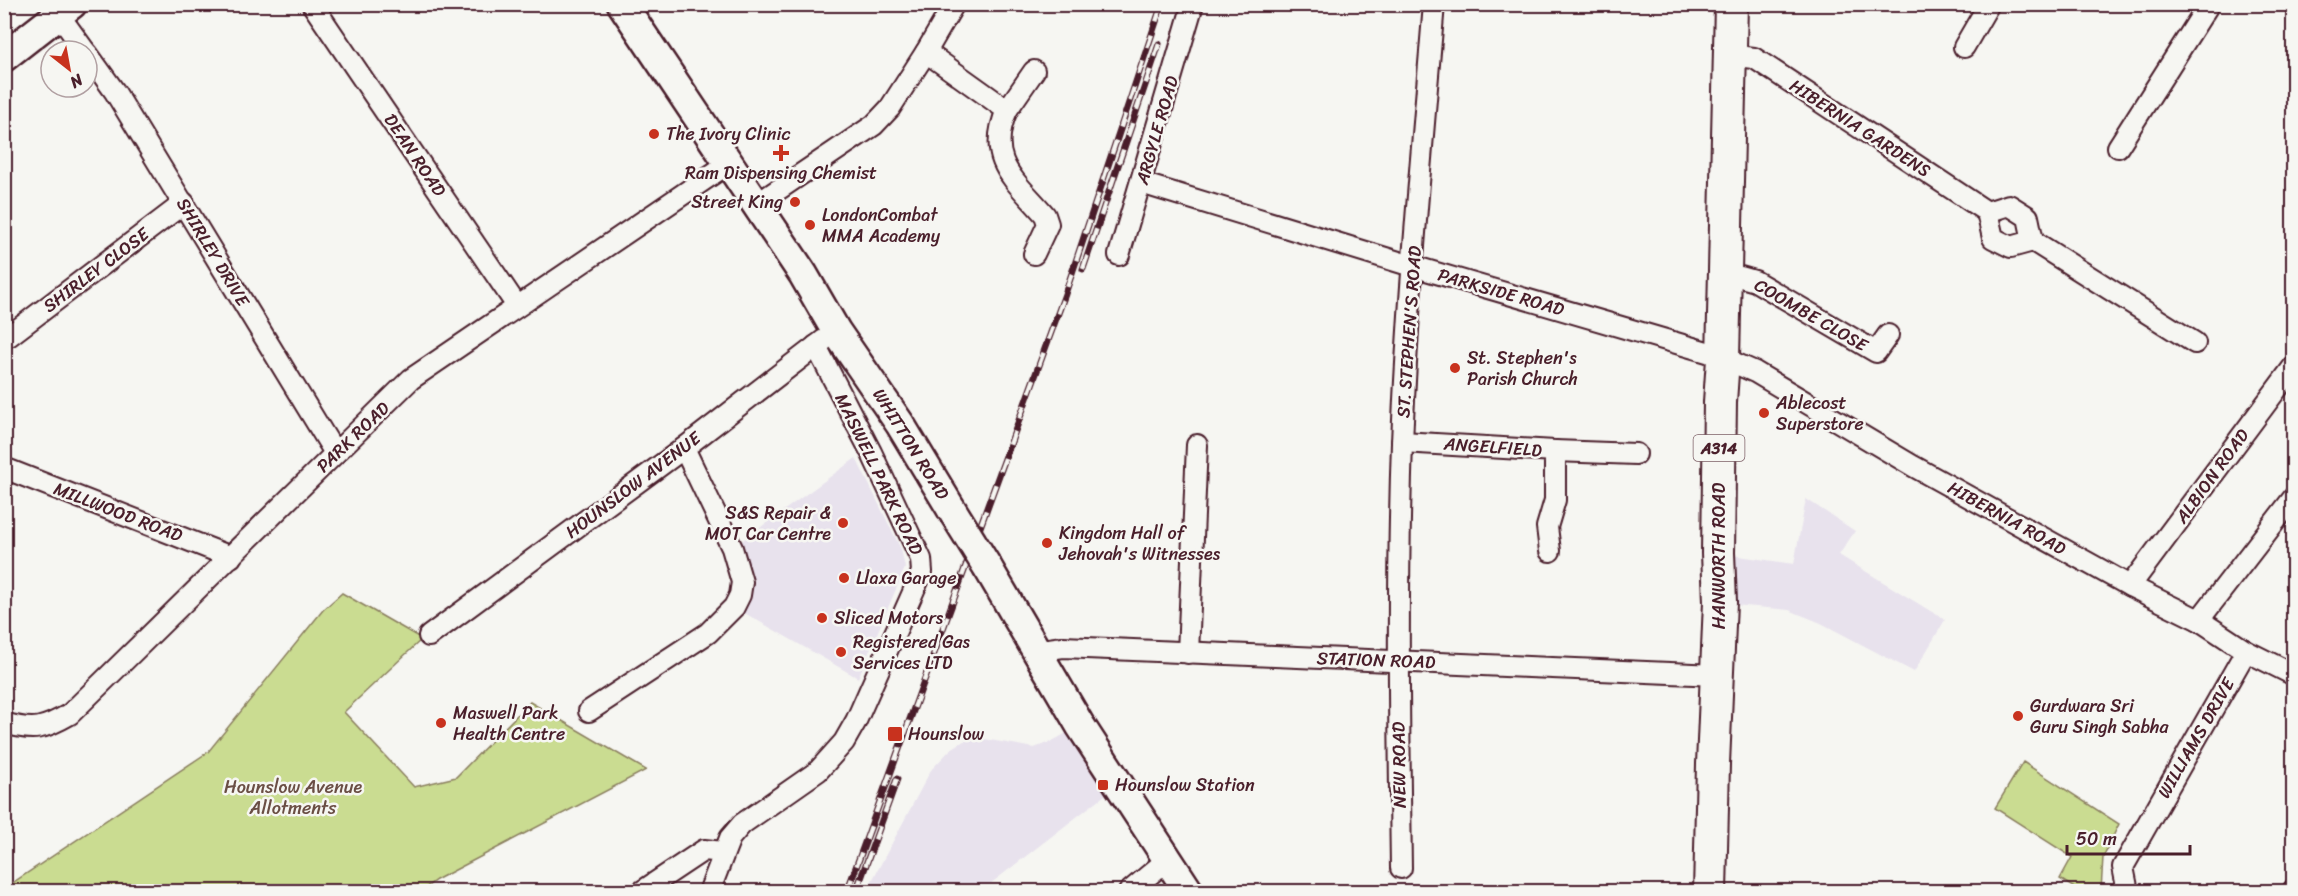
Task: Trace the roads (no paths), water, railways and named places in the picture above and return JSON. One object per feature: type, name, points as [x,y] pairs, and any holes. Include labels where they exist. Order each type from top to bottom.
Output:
[{"type":"main road","name":"WHITTON ROAD","points":[[622,4],[803,274],[826,338],[900,424],[1080,725],[1189,891]]},
{"type":"main road","name":"HANWORTH ROAD","points":[[1710,891],[1720,602],[1718,553],[1720,402],[1723,359],[1731,4]]},
{"type":"main road","points":[[4,57],[65,10]]},
{"type":"street","name":"DEAN ROAD","points":[[312,4],[517,306]]},
{"type":"street","points":[[757,204],[874,125],[890,108],[954,4]]},
{"type":"street","name":"ARGYLE ROAD","points":[[1119,255],[1193,4]]},
{"type":"street","name":"ST. STEPHEN'S ROAD","points":[[1398,661],[1402,442],[1413,266],[1434,4]]},
{"type":"street","points":[[1964,47],[1989,4]]},
{"type":"street","points":[[2118,147],[2209,4]]},
{"type":"street","name":"SHIRLEY DRIVE","points":[[65,10],[80,39]]},
{"type":"street","points":[[926,52],[1007,110]]},
{"type":"street","name":"HIBERNIA GARDENS","points":[[1730,55],[1754,58],[1987,212]]},
{"type":"street","name":"SHIRLEY DRIVE","points":[[99,70],[184,203],[335,453]]},
{"type":"street","points":[[1034,71],[1007,110],[1001,123],[999,155],[1006,170],[1045,216],[1048,224],[1034,254]]},
{"type":"street","name":"PARK ROAD","points":[[4,723],[25,729],[46,728],[70,714],[411,380],[729,164]]},
{"type":"street","name":"PARKSIDE ROAD","points":[[1141,183],[1714,354],[1723,359]]},
{"type":"street","name":"SHIRLEY CLOSE","points":[[9,336],[184,203]]},
{"type":"street","points":[[2033,241],[2011,247],[1993,238],[1987,212],[2009,205],[2028,217],[2033,241],[2195,343]]},
{"type":"street","name":"COOMBE CLOSE","points":[[1724,277],[1741,277],[1755,281],[1876,352],[1888,334]]},
{"type":"street","name":"HOUNSLOW AVENUE","points":[[429,636],[684,448],[826,338]]},
{"type":"street","name":"MASWELL PARK ROAD","points":[[709,891],[723,852],[730,838],[742,824],[818,771],[843,742],[856,721],[922,572],[921,559],[876,462],[826,338]]},
{"type":"street","name":"HIBERNIA ROAD","points":[[1723,359],[1755,372],[1913,466],[2130,586],[2199,620],[2246,651],[2294,675]]},
{"type":"street","name":"ALBION ROAD","points":[[2130,586],[2294,366]]},
{"type":"street","name":"ANGELFIELD","points":[[1402,442],[1555,451],[1555,500],[1547,527],[1550,551]]},
{"type":"street","points":[[1188,653],[1197,445]]},
{"type":"street","points":[[589,711],[708,633],[734,607],[740,595],[742,582],[732,548],[684,448]]},
{"type":"street","points":[[1555,451],[1636,454]]},
{"type":"street","name":"MILLWOOD ROAD","points":[[4,468],[231,557]]},
{"type":"street","points":[[2199,620],[2294,497]]},
{"type":"street","name":"STATION ROAD","points":[[1035,651],[1064,647],[1717,675]]},
{"type":"street","name":"WILLIAMS DRIVE","points":[[2128,891],[2123,867],[2246,651]]},
{"type":"street","name":"NEW ROAD","points":[[1398,661],[1401,868]]},
{"type":"street","points":[[641,891],[704,850],[723,852]]},
{"type":"street","points":[[1128,891],[1167,860]]},
{"type":"railway","points":[[847,892],[1065,294],[1162,4]]},
{"type":"railway","points":[[1083,269],[1159,44]]},
{"type":"railway","points":[[856,892],[897,779]]},
{"type":"place","name":"The Ivory Clinic","points":[[654,134]]},
{"type":"place","name":"Ram Dispensing Chemist","points":[[781,153]]},
{"type":"place","name":"Street King","points":[[795,202]]},
{"type":"place","name":"LondonCombat MMA Academy","points":[[810,225]]},
{"type":"place","name":"St. Stephen's Parish Church","points":[[1455,368]]},
{"type":"place","name":"Ablecost Superstore","points":[[1764,413]]},
{"type":"place","name":"S&S Repair & MOT Car Centre","points":[[843,523]]},
{"type":"place","name":"Kingdom Hall of Jehovah's Witnesses","points":[[1047,543]]},
{"type":"place","name":"Llaxa Garage","points":[[844,578]]},
{"type":"place","name":"Sliced Motors","points":[[822,618]]},
{"type":"place","name":"Registered Gas Services LTD","points":[[841,652]]},
{"type":"place","name":"Gurdwara Sri Guru Singh Sabha","points":[[2018,716]]},
{"type":"place","name":"Maswell Park Health Centre","points":[[441,723]]},
{"type":"place","name":"Hounslow","points":[[895,734]]},
{"type":"place","name":"Hounslow Station","points":[[1103,785]]},
{"type":"park label","name":"Hounslow Avenue Allotments","points":[[293,797]]}]
